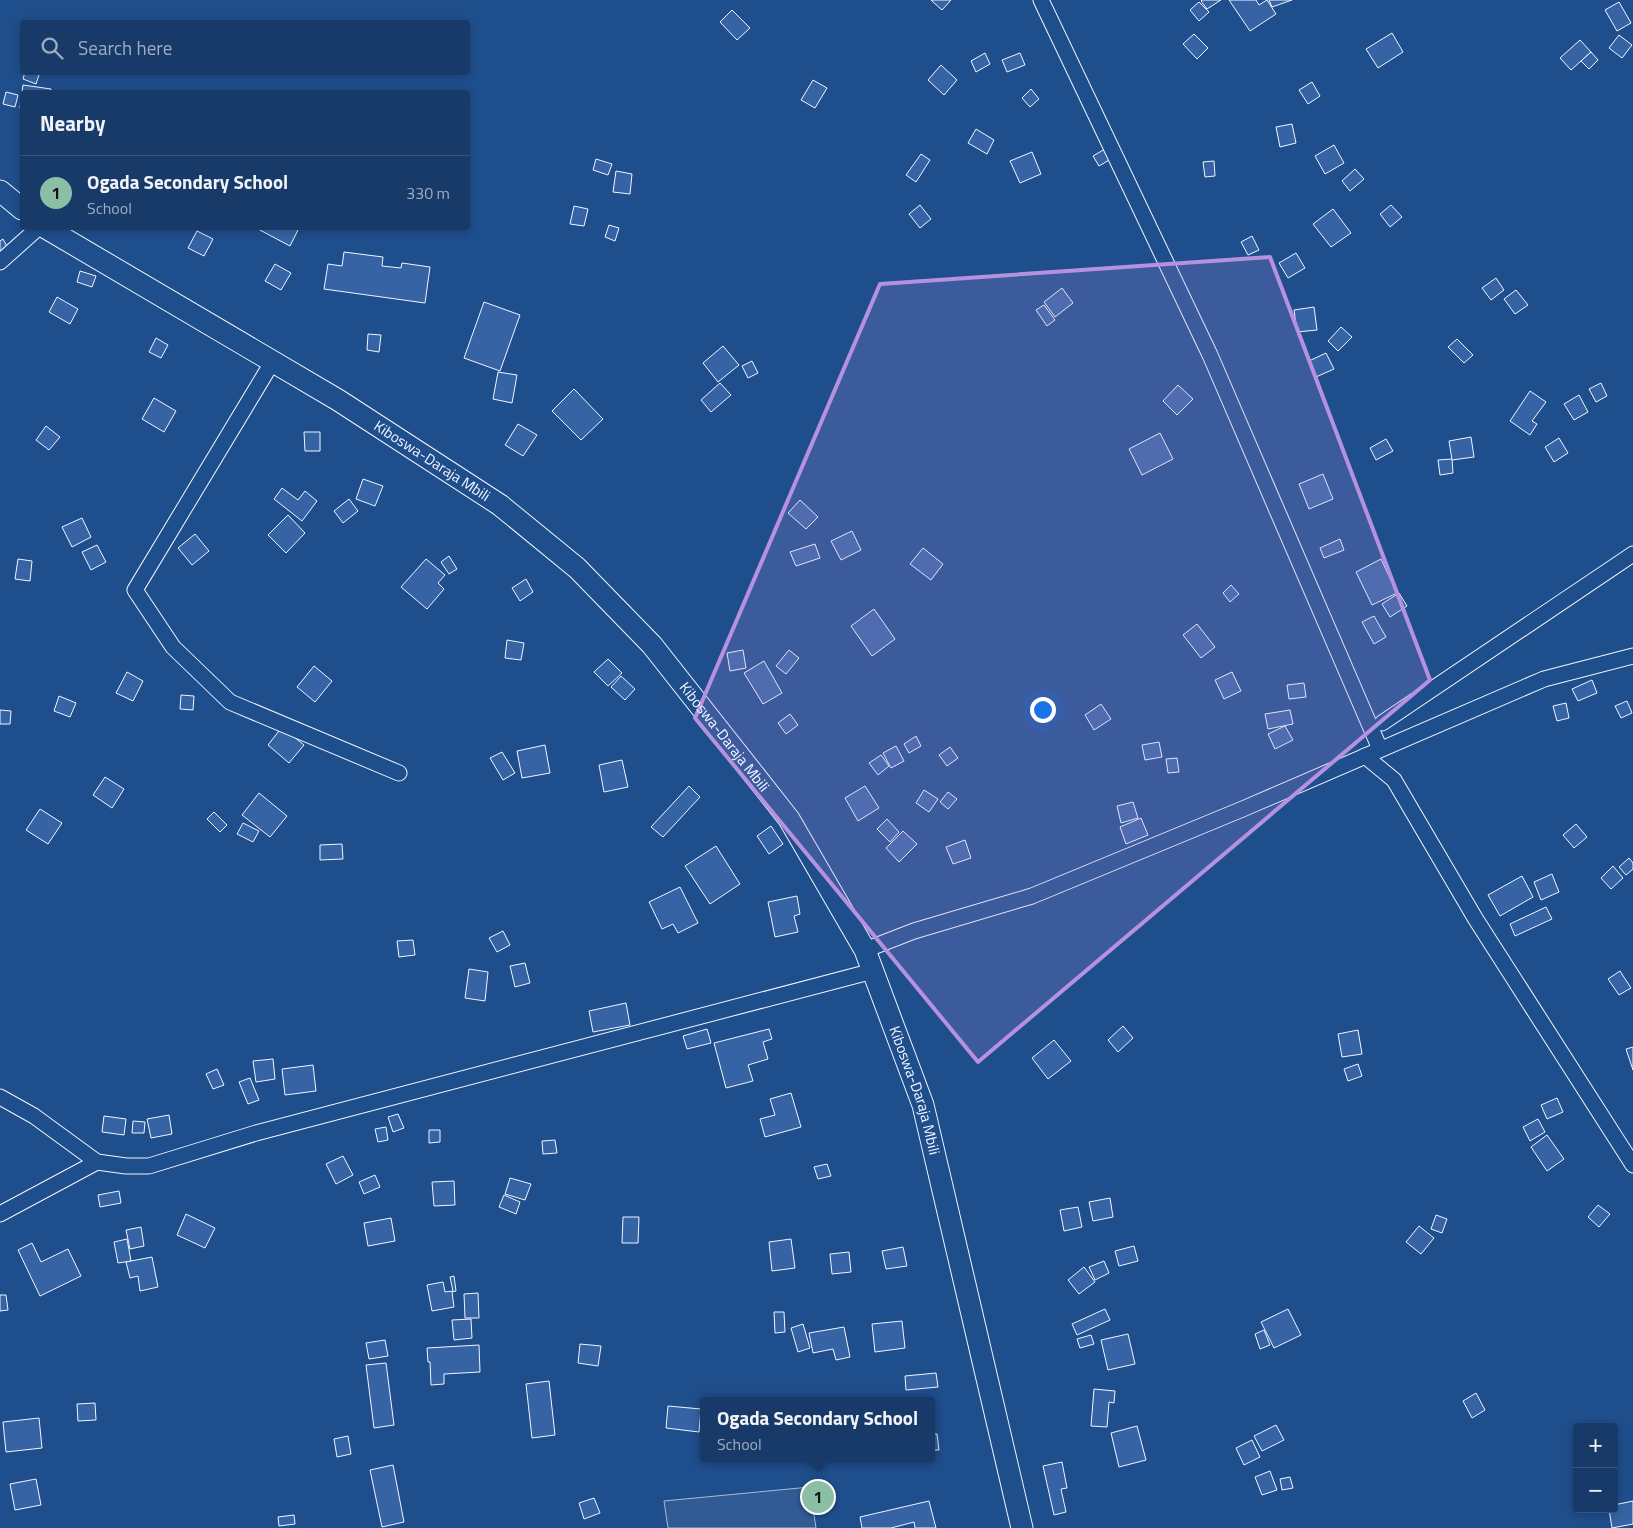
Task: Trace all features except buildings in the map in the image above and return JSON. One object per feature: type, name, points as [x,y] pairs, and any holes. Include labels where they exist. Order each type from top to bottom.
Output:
[{"type":"main road","points":[[0,191],[20,207]]},
{"type":"main road","name":"Kiboswa-Daraja Mbili","points":[[49,230],[338,400],[500,505],[577,568],[652,645],[789,819],[865,950],[924,1105],[1022,1528]]},
{"type":"street","points":[[1041,0],[1210,355],[1380,750]]},
{"type":"street","points":[[0,262],[36,230]]},
{"type":"street","points":[[273,361],[135,590],[172,647],[230,702],[399,773]]},
{"type":"street","points":[[1382,723],[1633,554]]},
{"type":"street","points":[[865,950],[914,931],[1032,896],[1245,808],[1544,679],[1633,656]]},
{"type":"street","points":[[1365,756],[1394,780],[1475,918],[1633,1165]]},
{"type":"street","points":[[0,1097],[34,1116],[97,1162],[126,1166],[150,1166],[256,1133],[872,971]]},
{"type":"street","points":[[0,1214],[97,1162]]},
{"type":"highlighted area","points":[[1270,257],[1430,680],[978,1062],[695,718],[880,284]]},
{"type":"shaded area","points":[[810,1487],[816,1528],[668,1528],[664,1501]]},
{"type":"place","name":"Ogada Secondary School","points":[[818,1497]]}]
